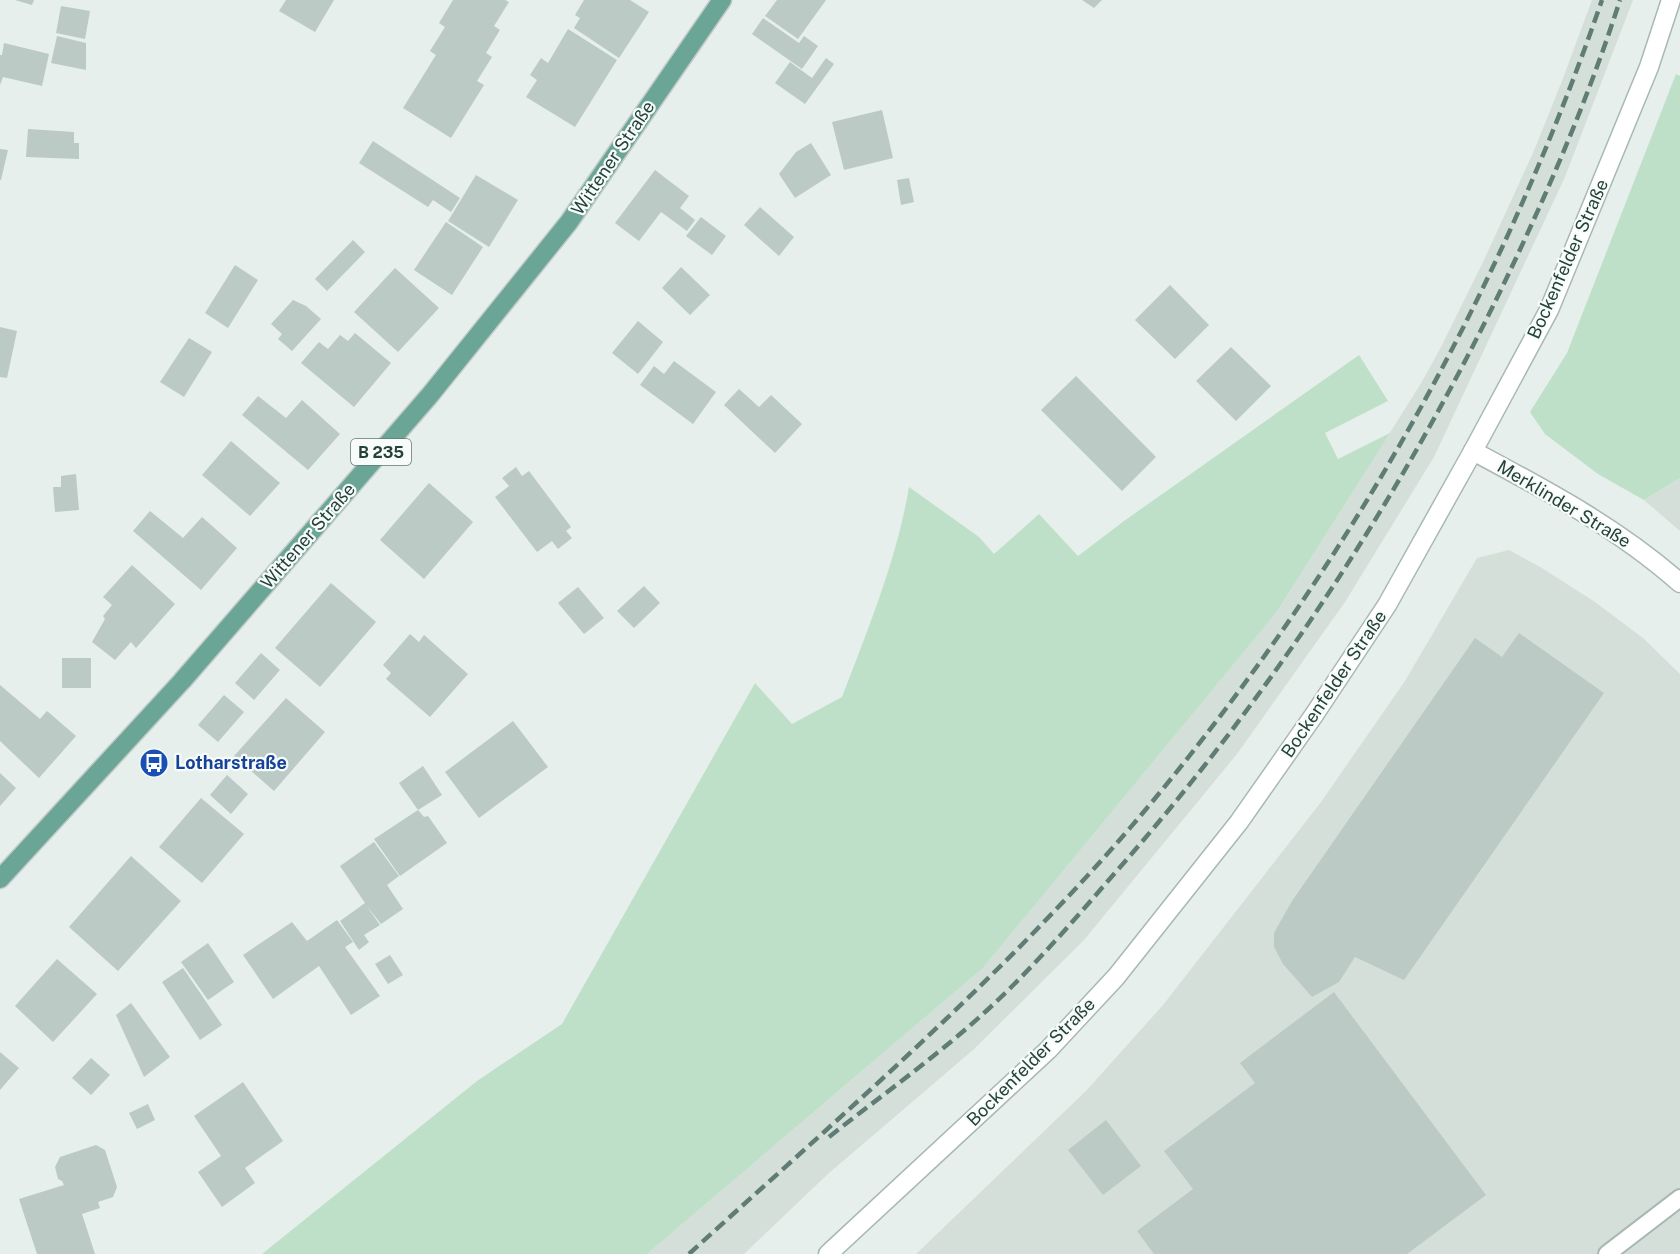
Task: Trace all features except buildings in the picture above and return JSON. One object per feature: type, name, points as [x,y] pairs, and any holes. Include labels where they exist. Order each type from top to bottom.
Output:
[{"type":"main road","name":"Wittener Straße","points":[[1,875],[182,681],[430,395],[569,222],[722,0]]},
{"type":"street","name":"Bockenfelder Straße","points":[[828,1254],[1048,1050],[1116,977],[1239,822],[1314,715],[1387,605],[1549,310],[1649,67],[1671,0]]},
{"type":"street","name":"Merklinder Straße","points":[[1473,451],[1548,491],[1610,528],[1680,583]]},
{"type":"lane","points":[[1607,1254],[1680,1198]]},
{"type":"shaded area","points":[[1592,0],[1633,0],[1565,177],[1434,457],[1345,602],[1237,754],[1084,940],[973,1050],[829,1173],[744,1254],[647,1254],[983,968],[1276,613],[1420,385],[1440,349],[1533,153]]},
{"type":"shaded area","points":[[1680,478],[1680,531],[1644,500]]},
{"type":"shaded area","points":[[1509,550],[1595,602],[1643,638],[1680,674],[1680,1254],[916,1254],[1087,1090],[1163,1005],[1321,802],[1405,681],[1477,558]]},
{"type":"green space","points":[[1676,74],[1680,76],[1680,478],[1644,500],[1598,474],[1545,434],[1530,412],[1567,353]]},
{"type":"green space","points":[[1359,355],[1388,401],[1325,433],[1338,459],[1390,433],[1276,613],[983,968],[647,1254],[262,1254],[477,1081],[562,1024],[755,683],[792,724],[842,697],[889,567],[909,487],[979,537],[994,554],[1039,514],[1078,556]]},
{"type":"railway","points":[[689,1254],[926,1038],[1040,926],[1147,808],[1220,717],[1288,623],[1352,525],[1411,425],[1466,322],[1516,216],[1562,109],[1602,0]]},
{"type":"railway","points":[[829,1137],[958,1036],[1033,965],[1182,794],[1283,660],[1375,520],[1458,375],[1531,227],[1593,77],[1620,0]]},
{"type":"place","name":"Lotharstraße","points":[[154,763]]}]
